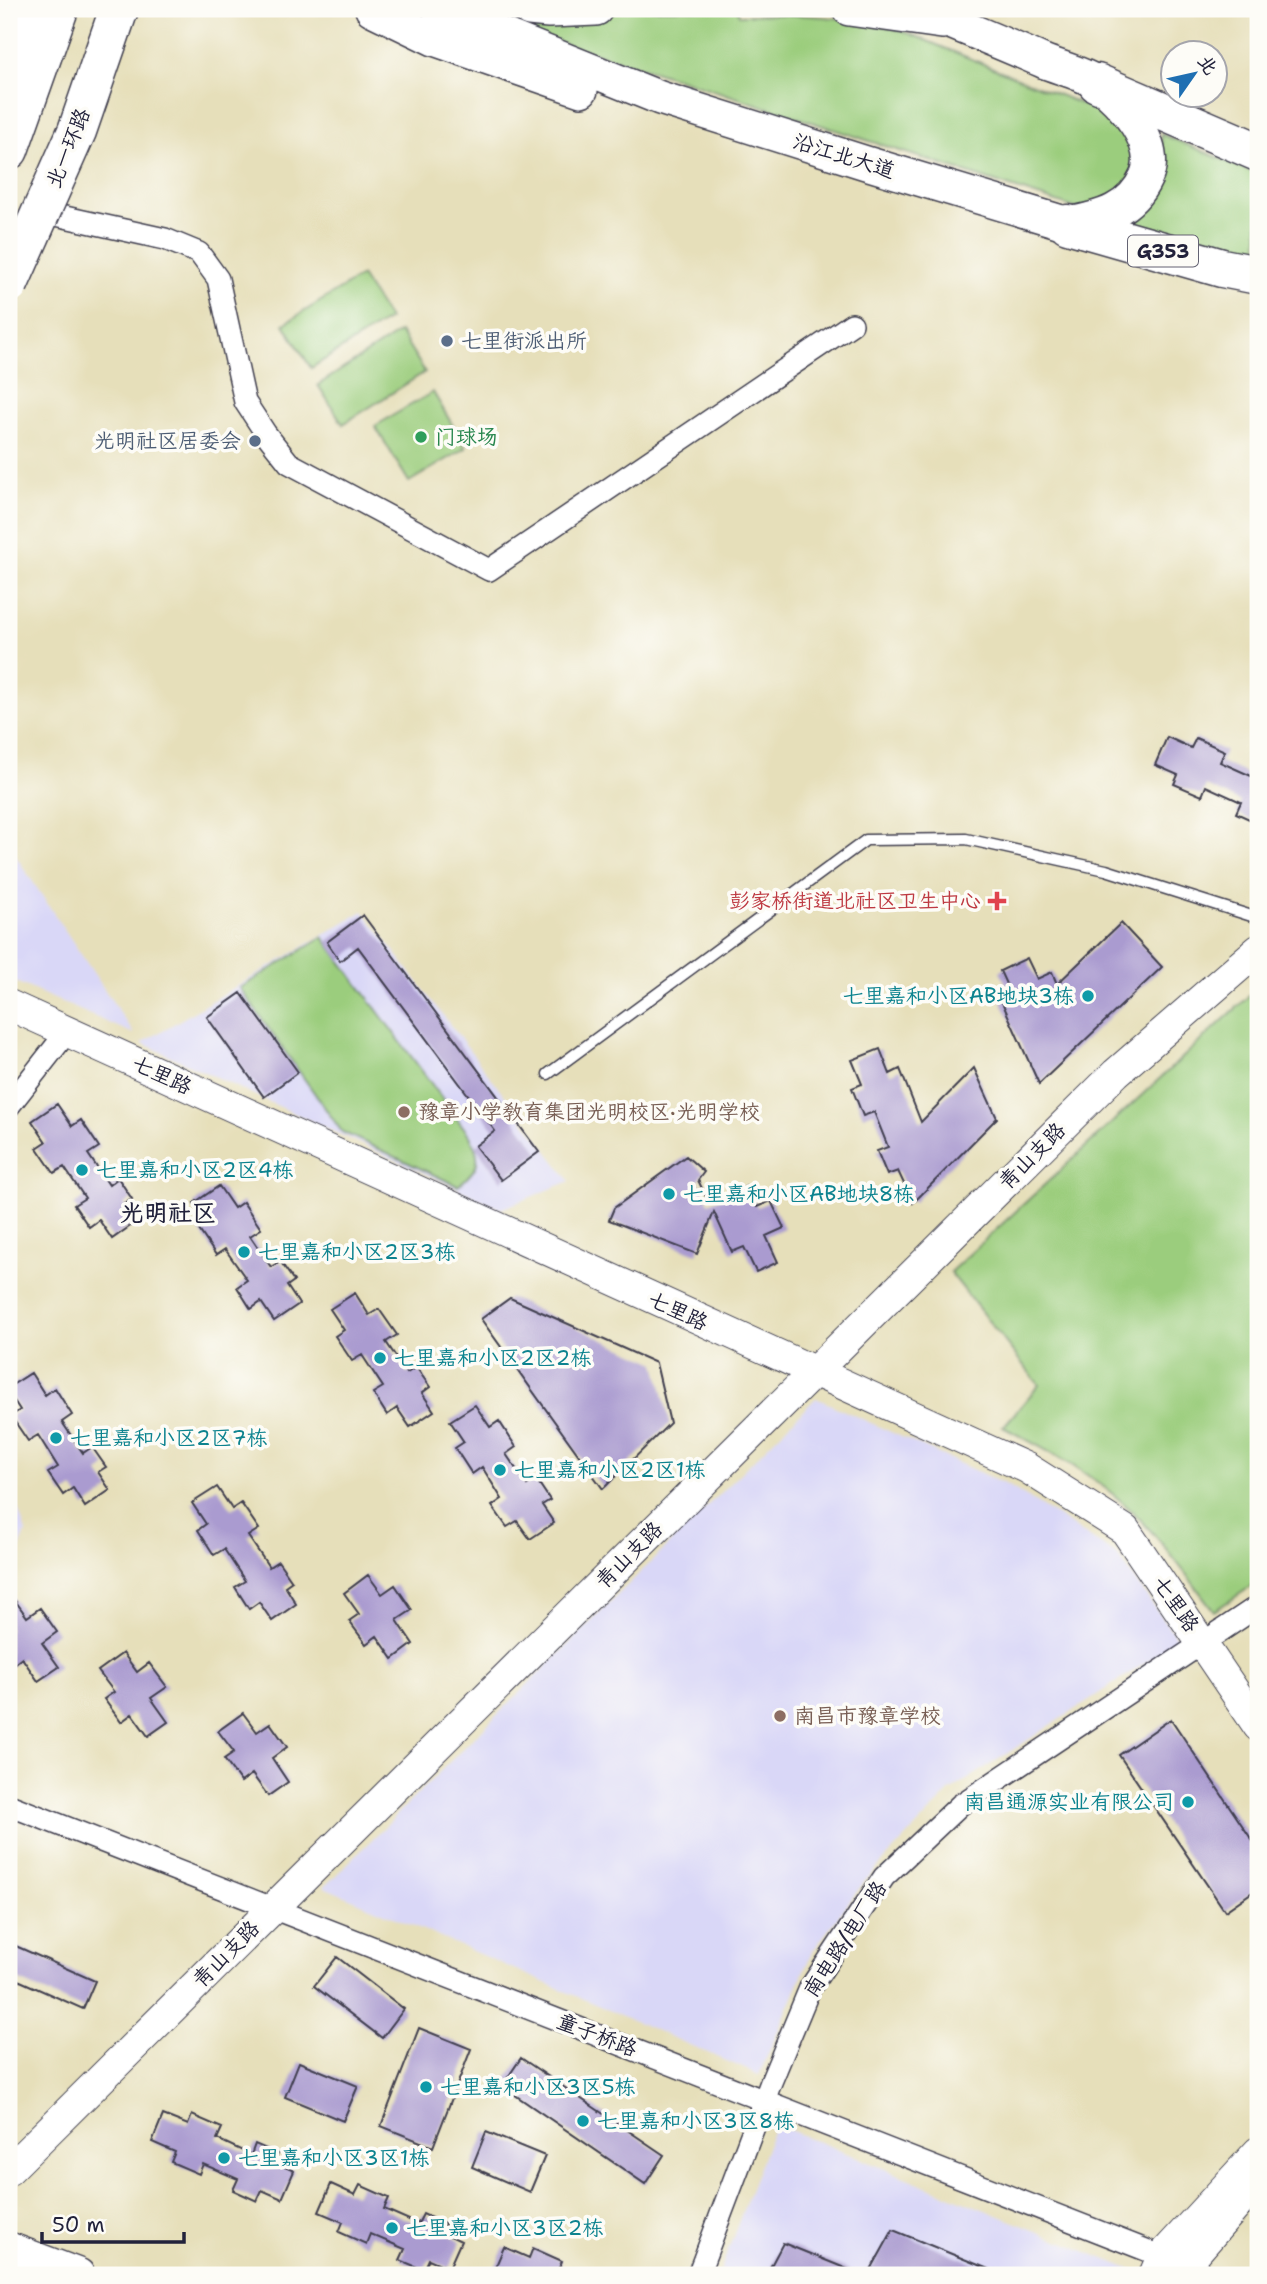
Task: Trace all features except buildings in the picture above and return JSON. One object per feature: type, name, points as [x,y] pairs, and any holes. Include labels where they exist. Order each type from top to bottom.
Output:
[{"type":"highway","points":[[9,150],[59,9]]},
{"type":"highway","name":"北一环路","points":[[9,284],[77,131],[119,9]]},
{"type":"highway","points":[[1097,83],[1258,152]]},
{"type":"highway","name":"沿江北大道","points":[[1068,224],[1222,268],[1258,275]]},
{"type":"main road","points":[[9,80],[37,9]]},
{"type":"main road","points":[[9,260],[56,155],[109,9]]},
{"type":"main road","points":[[372,9],[434,39],[668,120],[866,163]]},
{"type":"main road","name":"沿江北大道","points":[[439,9],[660,98],[1068,224]]},
{"type":"main road","points":[[529,9],[596,9]]},
{"type":"main road","points":[[849,9],[955,24]]},
{"type":"main road","points":[[919,9],[1097,83],[1125,108],[1141,129],[1148,152],[1149,173],[1138,194],[1120,209],[1098,218],[1068,224]]},
{"type":"main road","points":[[9,2249],[78,2275]]},
{"type":"main road","points":[[9,2272],[18,2275]]},
{"type":"street","points":[[31,210],[165,239],[200,253],[218,279],[245,402],[289,463],[489,570],[852,324]]},
{"type":"street","name":"青山支路","points":[[9,2170],[1116,1073],[1258,950]]},
{"type":"street","name":"七里路","points":[[9,1005],[1027,1468],[1125,1530],[1258,1726]]},
{"type":"street","points":[[9,1106],[67,1032]]},
{"type":"street","name":"南电路/电厂路","points":[[698,2275],[810,1988],[884,1877],[960,1805],[1258,1606]]},
{"type":"street","name":"童子桥路","points":[[9,1805],[764,2101],[1170,2268]]},
{"type":"street","points":[[1170,2268],[1258,2152]]},
{"type":"street","points":[[1170,2268],[1258,2181]]},
{"type":"lane","points":[[548,1074],[866,840],[966,839],[1106,870],[1258,918]]},
{"type":"shaded area","points":[[9,846],[134,1034],[9,979]]},
{"type":"shaded area","name":"豫章小学教育集团光明校区·光明学校","points":[[363,911],[570,1181],[501,1209],[142,1043]]},
{"type":"shaded area","name":"南昌市豫章学校","points":[[816,1398],[1009,1486],[1116,1554],[1179,1641],[950,1791],[864,1882],[812,1952],[759,2075],[324,1887]]},
{"type":"shaded area","points":[[9,1483],[26,1532],[9,1574]]},
{"type":"shaded area","points":[[775,2124],[1134,2271],[1132,2275],[719,2275]]},
{"type":"green space","points":[[469,9],[738,9],[739,15],[822,17],[883,26],[903,31],[1108,115],[1122,125],[1132,144],[1133,171],[1125,189],[1084,211],[686,81],[503,25]]},
{"type":"green space","points":[[1161,134],[1258,174],[1258,261],[1127,229],[1152,196],[1160,175]]},
{"type":"green space","points":[[361,276],[389,319],[311,368],[284,324]]},
{"type":"green space","points":[[400,332],[425,372],[343,424],[318,385]]},
{"type":"green space","name":"门球场","points":[[433,392],[466,448],[409,482],[375,426]]},
{"type":"green space","points":[[323,937],[470,1136],[477,1152],[477,1164],[458,1186],[342,1132],[240,988]]},
{"type":"green space","points":[[1258,988],[1258,1582],[1214,1611],[1159,1540],[1121,1501],[1079,1470],[1003,1427],[1039,1385],[950,1272]]},
{"type":"place","name":"七里街派出所","points":[[447,341]]},
{"type":"place","name":"门球场","points":[[421,437]]},
{"type":"place","name":"光明社区居委会","points":[[255,441]]},
{"type":"place","name":"彭家桥街道北社区卫生中心","points":[[997,901]]},
{"type":"place","name":"七里嘉和小区AB地块3栋","points":[[1088,996]]},
{"type":"place","name":"豫章小学教育集团光明校区·光明学校","points":[[404,1112]]},
{"type":"place","name":"七里嘉和小区2区4栋","points":[[82,1170]]},
{"type":"place","name":"七里嘉和小区AB地块8栋","points":[[669,1194]]},
{"type":"place","name":"七里嘉和小区2区3栋","points":[[244,1252]]},
{"type":"place","name":"七里嘉和小区2区2栋","points":[[380,1358]]},
{"type":"place","name":"七里嘉和小区2区7栋","points":[[56,1438]]},
{"type":"place","name":"七里嘉和小区2区1栋","points":[[500,1470]]},
{"type":"place","name":"南昌市豫章学校","points":[[780,1716]]},
{"type":"place","name":"南昌通源实业有限公司","points":[[1188,1802]]},
{"type":"place","name":"七里嘉和小区3区5栋","points":[[426,2087]]},
{"type":"place","name":"七里嘉和小区3区8栋","points":[[583,2121]]},
{"type":"place","name":"七里嘉和小区3区1栋","points":[[224,2158]]},
{"type":"place","name":"七里嘉和小区3区2栋","points":[[392,2228]]},
{"type":"district","name":"光明社区","points":[[168,1213]]}]
